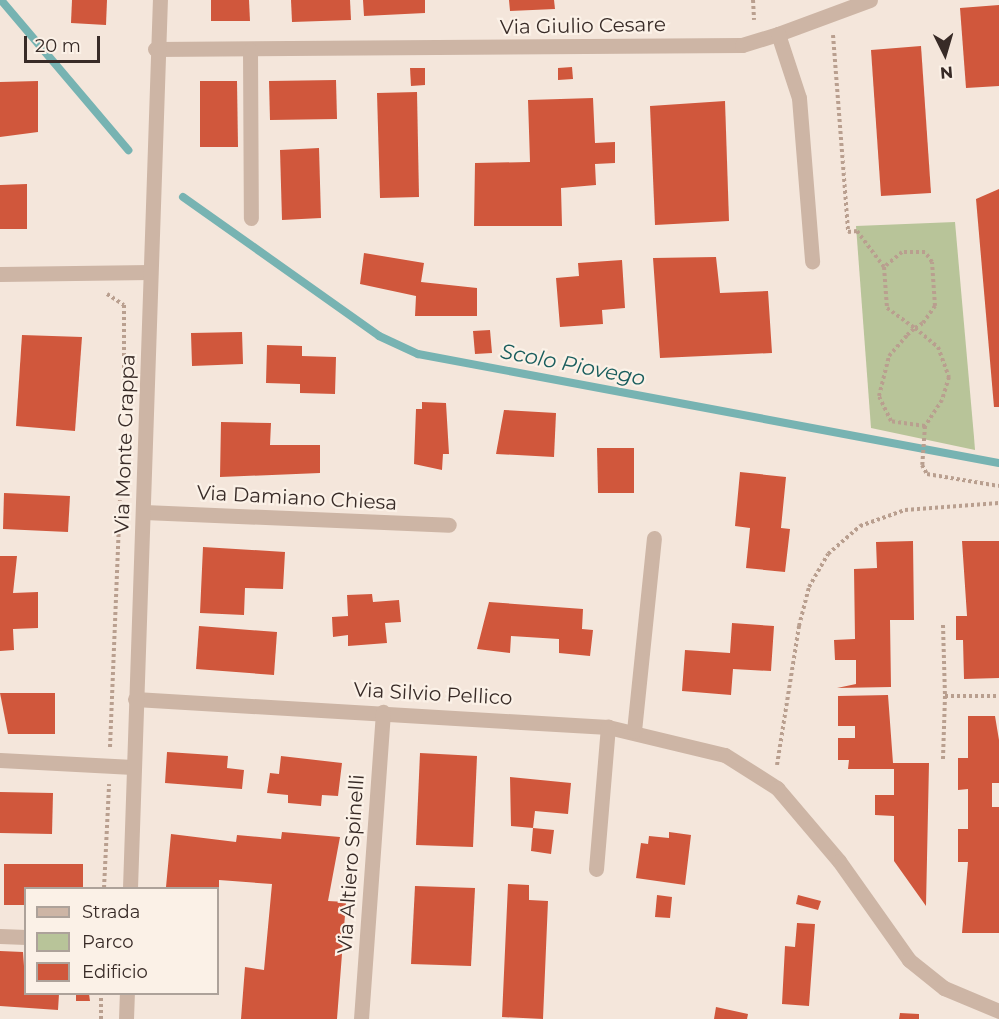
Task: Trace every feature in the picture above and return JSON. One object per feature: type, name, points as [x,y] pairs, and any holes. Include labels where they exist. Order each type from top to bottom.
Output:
[{"type":"street","name":"Via Monte Grappa","points":[[130,887],[135,699],[144,512],[155,49],[160,0]]},
{"type":"street","name":"Via Giulio Cesare","points":[[155,49],[742,45],[870,0]]},
{"type":"street","points":[[778,34],[799,98],[812,261]]},
{"type":"street","points":[[250,50],[251,218]]},
{"type":"street","points":[[0,274],[150,272]]},
{"type":"street","name":"Via Damiano Chiesa","points":[[144,512],[449,525]]},
{"type":"street","points":[[634,731],[654,538]]},
{"type":"street","name":"Via Silvio Pellico","points":[[135,699],[608,727],[634,731],[725,756],[777,788],[839,861],[909,960],[944,988],[999,1011]]},
{"type":"street","name":"Via Altiero Spinelli","points":[[361,1019],[383,712]]},
{"type":"street","points":[[596,869],[608,727]]},
{"type":"street","points":[[0,760],[133,767]]},
{"type":"street","points":[[0,936],[24,937]]},
{"type":"street","points":[[126,1019],[127,995]]},
{"type":"path","points":[[828,15],[848,232],[857,231],[884,267],[887,308],[938,347],[949,377],[942,400],[925,426],[926,440],[922,465],[927,474],[999,486]]},
{"type":"path","points":[[884,267],[902,252],[925,252],[932,262],[935,306],[889,356],[879,396],[891,421],[925,426]]},
{"type":"path","points":[[105,293],[124,305],[124,390]]},
{"type":"path","points":[[104,887],[121,495]]},
{"type":"path","points":[[777,788],[799,626],[809,588],[828,554],[860,526],[905,510],[999,503]]},
{"type":"path","points":[[943,625],[945,696],[943,759]]},
{"type":"path","points":[[945,696],[999,696]]},
{"type":"path","points":[[101,995],[101,1019]]},
{"type":"green space","points":[[955,222],[975,450],[871,428],[856,226]]},
{"type":"building","points":[[72,0],[107,0],[106,25],[71,23]]},
{"type":"building","points":[[211,0],[249,0],[250,21],[211,21]]},
{"type":"building","points":[[291,0],[350,0],[351,20],[292,22]]},
{"type":"building","points":[[363,0],[425,0],[425,13],[364,16]]},
{"type":"building","points":[[509,0],[554,0],[555,9],[510,11]]},
{"type":"building","points":[[999,5],[999,86],[966,88],[960,8]]},
{"type":"building","points":[[921,46],[931,193],[881,196],[871,50]]},
{"type":"building","points":[[572,67],[573,79],[558,80],[558,68]]},
{"type":"building","points":[[410,68],[425,68],[425,85],[411,86]]},
{"type":"building","points":[[336,80],[337,119],[270,120],[269,81]]},
{"type":"building","points":[[38,81],[38,132],[0,137],[0,82]]},
{"type":"building","points":[[200,81],[237,81],[238,147],[200,147]]},
{"type":"building","points":[[417,92],[419,197],[380,198],[377,93]]},
{"type":"building","points":[[593,98],[595,143],[615,142],[615,163],[595,164],[596,185],[561,188],[562,226],[474,226],[475,163],[530,162],[528,100]]},
{"type":"building","points":[[725,101],[729,221],[655,225],[650,106]]},
{"type":"building","points":[[319,148],[321,218],[282,220],[280,150]]},
{"type":"building","points":[[27,184],[27,229],[0,229],[0,185]]},
{"type":"building","points":[[999,189],[999,407],[994,407],[976,199]]},
{"type":"building","points":[[364,253],[424,263],[421,282],[477,288],[477,316],[415,316],[416,296],[360,284]]},
{"type":"building","points":[[716,257],[720,293],[768,291],[772,353],[660,358],[653,258]]},
{"type":"building","points":[[622,260],[625,308],[602,310],[603,324],[560,327],[556,278],[579,276],[578,263]]},
{"type":"building","points":[[490,330],[492,353],[475,354],[473,331]]},
{"type":"building","points":[[242,332],[243,364],[192,366],[191,333]]},
{"type":"building","points":[[22,335],[82,337],[75,431],[16,426]]},
{"type":"building","points":[[267,345],[302,346],[302,356],[336,357],[335,394],[300,393],[300,384],[266,383]]},
{"type":"building","points":[[422,402],[446,403],[449,454],[443,454],[442,470],[414,464],[416,409],[422,409]]},
{"type":"building","points":[[504,410],[556,413],[554,457],[496,454]]},
{"type":"building","points":[[221,422],[271,423],[270,445],[320,445],[320,473],[220,477]]},
{"type":"building","points":[[597,448],[634,448],[634,493],[598,493]]},
{"type":"building","points":[[740,472],[786,477],[781,528],[790,529],[785,572],[746,568],[750,528],[735,526]]},
{"type":"building","points":[[4,493],[70,496],[68,532],[3,529]]},
{"type":"building","points":[[913,541],[914,620],[890,620],[891,687],[837,688],[856,684],[856,660],[835,660],[834,640],[855,639],[854,569],[877,568],[876,542]]},
{"type":"building","points":[[962,541],[999,541],[999,678],[964,679],[963,640],[956,640],[956,616],[967,616]]},
{"type":"building","points":[[203,547],[285,552],[283,589],[245,588],[244,615],[200,613]]},
{"type":"building","points":[[0,556],[17,556],[13,593],[38,592],[38,628],[13,629],[14,650],[0,651]]},
{"type":"building","points":[[372,594],[373,602],[399,600],[401,622],[385,623],[387,643],[348,646],[348,635],[333,637],[332,617],[348,616],[347,595]]},
{"type":"building","points":[[489,602],[583,609],[582,629],[593,630],[590,656],[559,653],[559,639],[511,636],[510,653],[477,649]]},
{"type":"building","points":[[732,623],[774,626],[771,671],[733,669],[731,695],[682,691],[685,650],[730,653]]},
{"type":"building","points":[[199,626],[277,632],[274,675],[196,669]]},
{"type":"building","points":[[0,693],[55,693],[55,734],[8,734]]},
{"type":"building","points":[[888,695],[893,763],[929,763],[926,906],[894,861],[894,816],[875,815],[875,795],[894,795],[894,769],[848,769],[849,760],[838,760],[838,738],[855,738],[855,726],[838,726],[838,696]]},
{"type":"building","points":[[968,716],[995,716],[999,740],[999,783],[992,783],[992,807],[999,807],[999,933],[962,933],[968,862],[958,862],[958,829],[968,829],[968,789],[958,790],[958,758],[968,758]]},
{"type":"building","points":[[167,752],[228,756],[227,768],[244,770],[242,789],[165,783]]},
{"type":"building","points":[[420,753],[477,756],[473,847],[416,845]]},
{"type":"building","points":[[281,756],[342,763],[338,796],[322,795],[321,806],[288,803],[288,795],[267,793],[270,773],[279,774]]},
{"type":"building","points":[[510,777],[571,783],[568,814],[535,811],[533,828],[511,826]]},
{"type":"building","points":[[0,792],[53,793],[52,834],[0,833]]},
{"type":"building","points":[[533,828],[554,830],[551,854],[531,851]]},
{"type":"building","points":[[282,832],[340,837],[328,901],[346,902],[337,1019],[241,1019],[245,967],[264,970],[272,884],[219,880],[219,887],[166,887],[171,834],[236,842],[237,835],[281,839]]},
{"type":"building","points":[[669,832],[691,835],[685,885],[636,878],[641,843],[648,844],[649,836],[669,838]]},
{"type":"building","points":[[4,864],[83,864],[83,887],[24,887],[24,905],[4,905]]},
{"type":"building","points":[[508,884],[529,885],[529,900],[548,901],[543,1019],[502,1017]]},
{"type":"building","points":[[415,886],[475,888],[471,966],[411,964]]},
{"type":"building","points":[[657,895],[672,897],[670,918],[655,917]]},
{"type":"building","points":[[798,895],[821,901],[818,910],[796,904]]},
{"type":"building","points":[[797,923],[815,924],[809,1006],[782,1004],[785,946],[795,947]]},
{"type":"building","points":[[0,951],[23,952],[24,995],[59,995],[58,1010],[0,1006]]},
{"type":"building","points":[[76,995],[89,995],[90,1001],[76,1001]]},
{"type":"building","points":[[716,1007],[748,1014],[747,1019],[714,1019]]},
{"type":"building","points":[[900,1013],[919,1014],[919,1019],[899,1019]]},
{"type":"waterway","name":"Scolo Piovego","points":[[1,0],[128,150]]},
{"type":"waterway","name":"Scolo Piovego","points":[[183,197],[379,336],[418,354],[999,463]]}]
